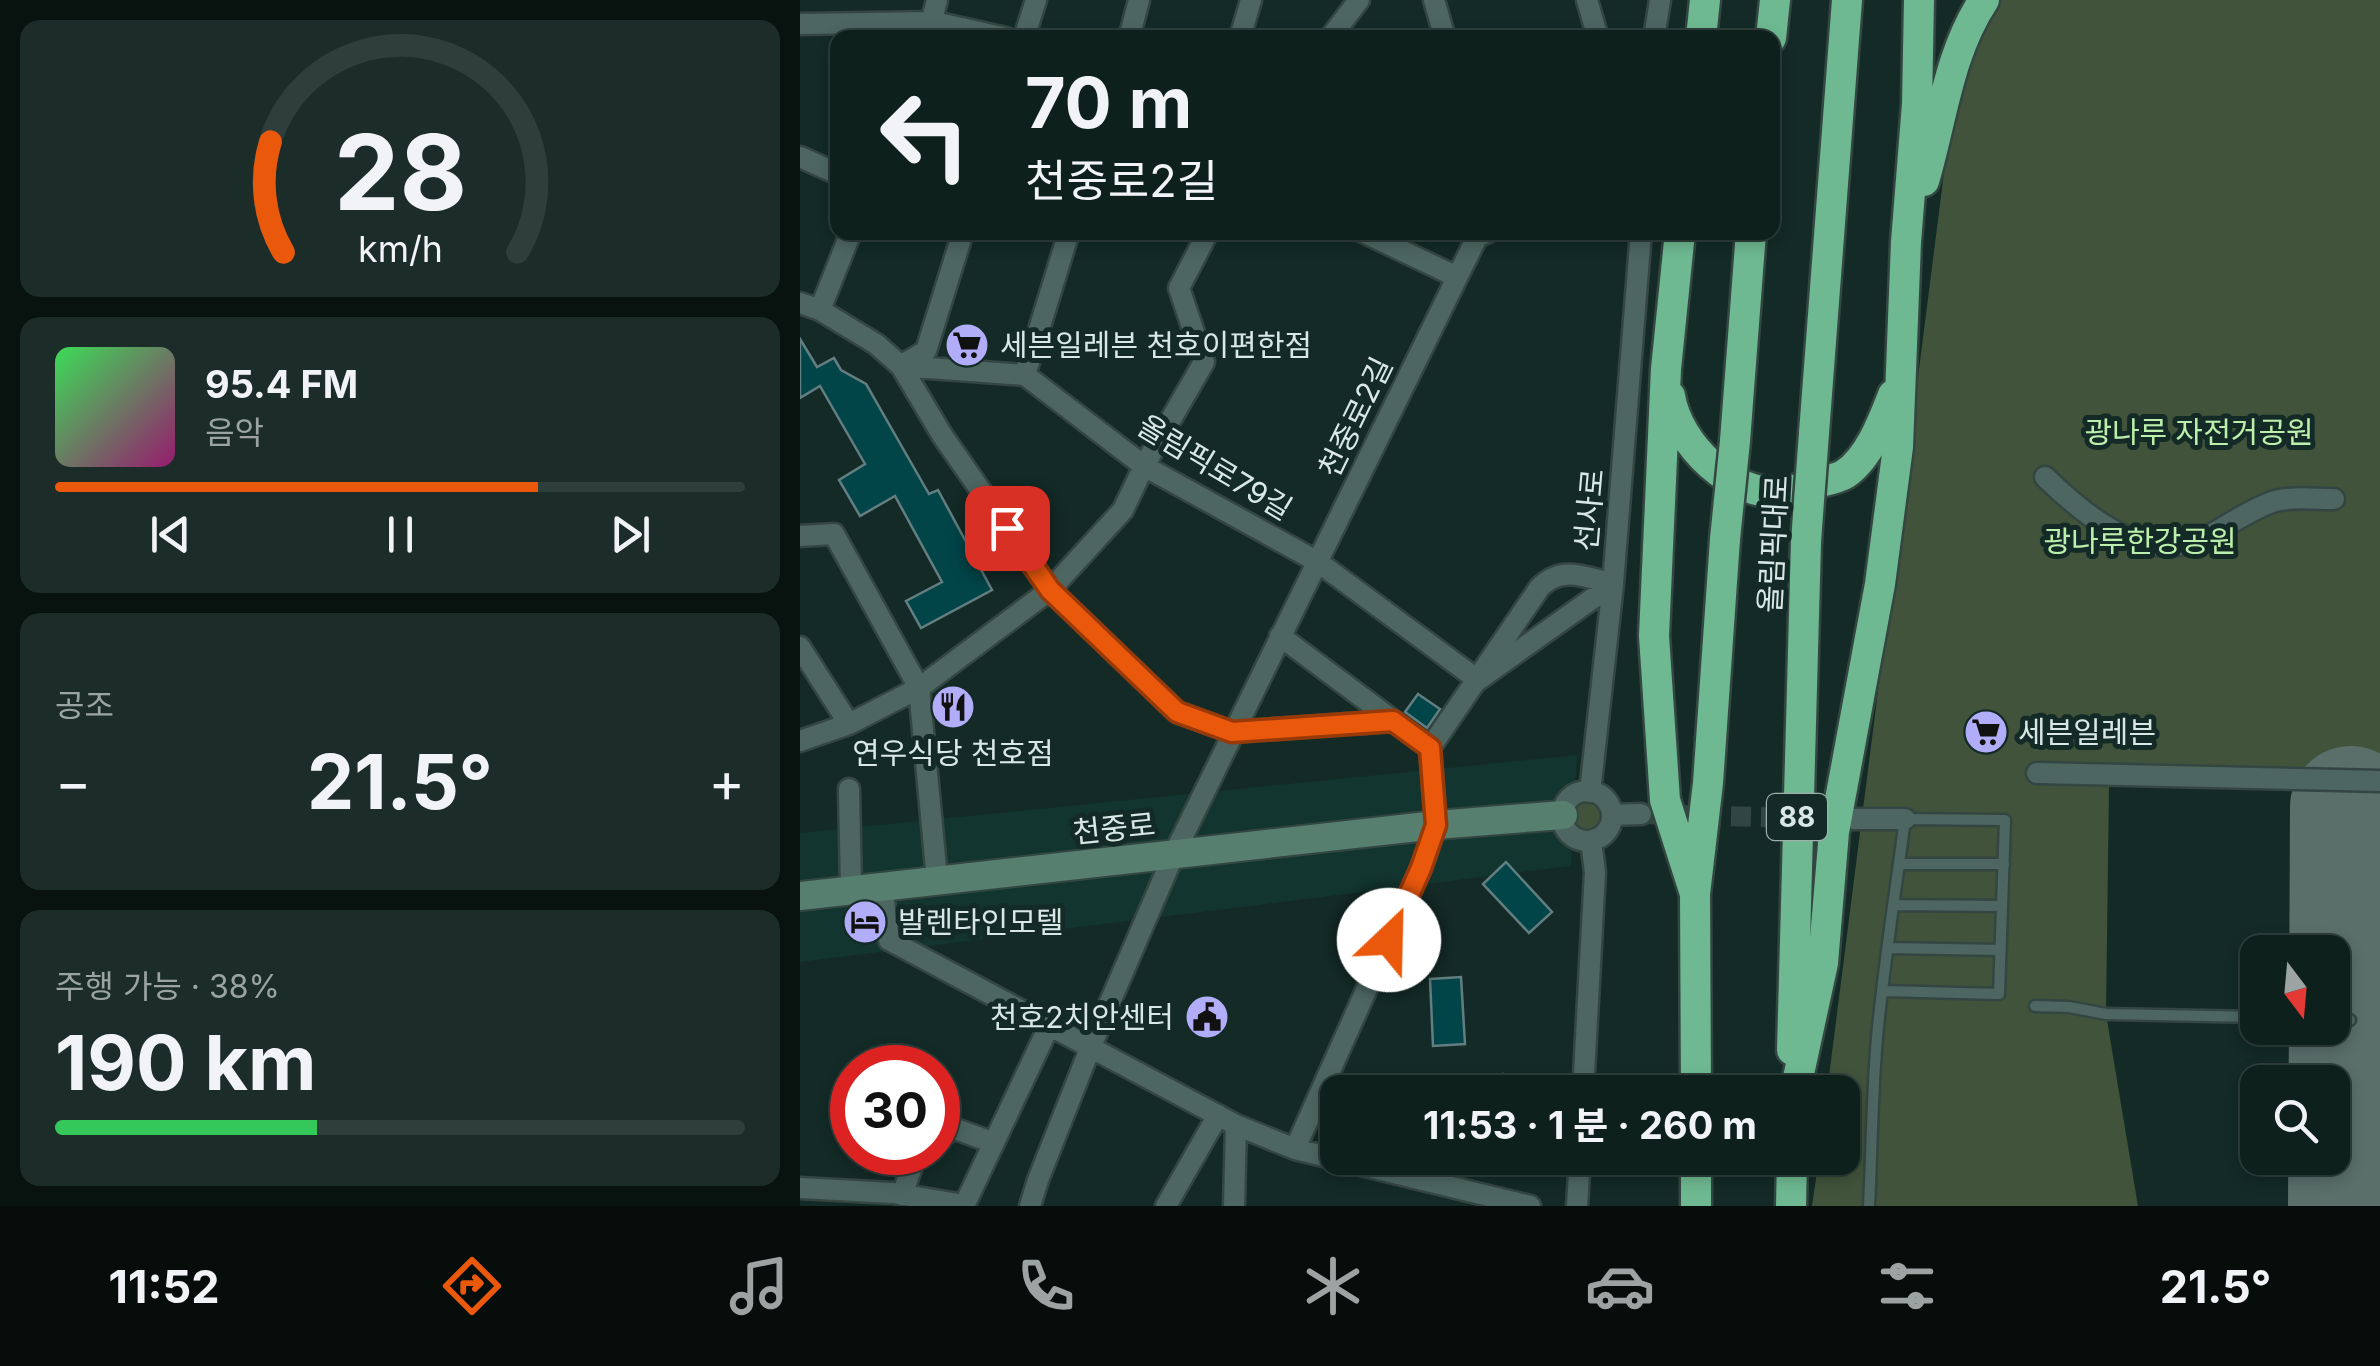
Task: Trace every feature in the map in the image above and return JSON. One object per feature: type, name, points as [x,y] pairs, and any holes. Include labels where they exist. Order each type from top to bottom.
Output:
[{"type":"highway","points":[[1702,30],[1705,0]]},
{"type":"highway","points":[[1772,30],[1775,0]]},
{"type":"highway","name":"올림픽대로","points":[[1793,1075],[1791,1000],[1806,542],[1847,0]]},
{"type":"highway","points":[[1841,109],[1864,0]]},
{"type":"highway","points":[[1798,1075],[1823,963],[1834,832],[1880,584],[1898,447],[1919,0]]},
{"type":"highway","points":[[1906,242],[1934,147],[1944,97],[1963,40],[1984,0]]},
{"type":"highway","points":[[1679,240],[1666,368],[1654,636],[1665,800],[1695,894]]},
{"type":"highway","name":"올림픽대로","points":[[1696,1075],[1695,894],[1708,783],[1751,240]]},
{"type":"highway","points":[[1666,368],[1673,414],[1703,460],[1753,489],[1784,492],[1844,475],[1884,420],[1900,376]]},
{"type":"highway","points":[[1696,1175],[1696,1206]]},
{"type":"highway","points":[[1791,1206],[1792,1175]]},
{"type":"street","points":[[800,24],[930,30],[937,0]]},
{"type":"street","points":[[1027,30],[1036,0]]},
{"type":"street","points":[[1131,30],[1140,0]]},
{"type":"street","points":[[1242,30],[1251,0]]},
{"type":"street","points":[[1336,30],[1359,0]]},
{"type":"street","points":[[1434,0],[1442,30]]},
{"type":"street","points":[[1587,0],[1596,30]]},
{"type":"street","points":[[1651,30],[1660,0]]},
{"type":"street","points":[[800,156],[830,170]]},
{"type":"street","points":[[847,240],[810,306],[876,344],[901,366],[942,436],[1050,590],[1177,712],[1232,732],[1393,721]]},
{"type":"street","points":[[901,366],[926,352],[961,240]]},
{"type":"street","points":[[901,366],[1025,375],[1067,240]]},
{"type":"street","points":[[800,741],[849,724],[919,688],[1050,590],[1123,510],[1204,362],[1179,288],[1204,240]]},
{"type":"street","points":[[1379,240],[1457,278]]},
{"type":"street","name":"천중로2길","points":[[1030,1206],[1090,1046],[1174,854],[1475,240]]},
{"type":"street","name":"선사로","points":[[1590,792],[1613,584],[1641,240]]},
{"type":"street","name":"올림픽로79길","points":[[1025,375],[1144,466],[1318,562],[1478,680]]},
{"type":"street","points":[[2044,477],[2102,526],[2152,544],[2181,544],[2208,536],[2274,501],[2334,499]]},
{"type":"street","points":[[800,536],[834,534],[919,688],[937,878]]},
{"type":"street","points":[[1295,1150],[1421,868],[1436,825],[1430,748],[1551,576],[1566,572],[1613,584]]},
{"type":"street","points":[[1478,680],[1613,584]]},
{"type":"street","points":[[1280,636],[1430,748]]},
{"type":"street","points":[[800,647],[849,724]]},
{"type":"street","points":[[2037,774],[2380,781]]},
{"type":"street","points":[[848,790],[851,888]]},
{"type":"street","points":[[1590,792],[1608,802],[1612,815],[1605,834],[1591,841],[1569,834],[1562,816],[1571,798],[1590,792]]},
{"type":"street","points":[[1612,815],[1641,814]]},
{"type":"street","name":"천중로","points":[[800,896],[1436,825],[1562,816]]},
{"type":"street","points":[[1853,820],[1905,818]]},
{"type":"street","points":[[1584,1075],[1595,872],[1591,841]]},
{"type":"street","points":[[882,885],[890,940],[1227,1120],[1295,1150],[1530,1206]]},
{"type":"street","points":[[800,1188],[964,1206],[1050,1024]]},
{"type":"street","points":[[1166,1206],[1227,1120]]},
{"type":"street","points":[[1227,1120],[1234,1206]]},
{"type":"street","points":[[960,1131],[994,1143]]},
{"type":"street","points":[[894,1198],[906,1175]]},
{"type":"street","points":[[1577,1206],[1579,1175]]},
{"type":"lane","points":[[1869,1206],[1883,990],[1905,818],[2006,820],[1999,994],[1883,990]]},
{"type":"lane","points":[[1899,864],[2004,864]]},
{"type":"lane","points":[[1894,905],[2002,906]]},
{"type":"lane","points":[[1888,948],[2000,950]]},
{"type":"lane","points":[[2035,1006],[2106,1014],[2240,1017]]},
{"type":"shaded area","points":[[1577,755],[1571,866],[800,962],[800,833]]},
{"type":"green space","name":"광나루한강공원","points":[[1966,0],[2380,0],[2380,790],[2109,786],[2106,1014],[2138,1206],[1812,1206],[1817,1175],[1860,1175],[1860,1075],[1829,1075]]},
{"type":"green space","points":[[1586,800],[1597,805],[1602,816],[1597,827],[1586,832],[1575,827],[1570,816],[1575,805]]},
{"type":"building","points":[[800,339],[817,367],[834,358],[841,370],[866,384],[929,494],[938,490],[992,590],[921,628],[906,601],[942,582],[895,496],[860,516],[839,480],[865,464],[820,386],[800,398]]},
{"type":"building","points":[[1418,694],[1440,709],[1427,728],[1405,712]]},
{"type":"building","points":[[1506,862],[1552,912],[1529,933],[1483,884]]},
{"type":"building","points":[[1461,977],[1465,1044],[1433,1046],[1430,979]]},
{"type":"runway","points":[[2349,1206],[2351,807]]},
{"type":"tunnel","points":[[1641,814],[1844,819]]},
{"type":"place","name":"세븐일레븐 천호이편한점","points":[[967,345]]},
{"type":"place","name":"연우식당 천호점","points":[[953,707]]},
{"type":"place","name":"세븐일레븐","points":[[1986,732]]},
{"type":"place","name":"발렌타인모텔","points":[[865,922]]},
{"type":"place","name":"천호2치안센터","points":[[1207,1017]]},
{"type":"route","points":[[1007,528],[1050,590],[1177,712],[1232,732],[1393,721],[1430,748],[1436,825],[1389,940]]},
{"type":"park label","name":"광나루 자전거공원","points":[[2199,432]]}]
